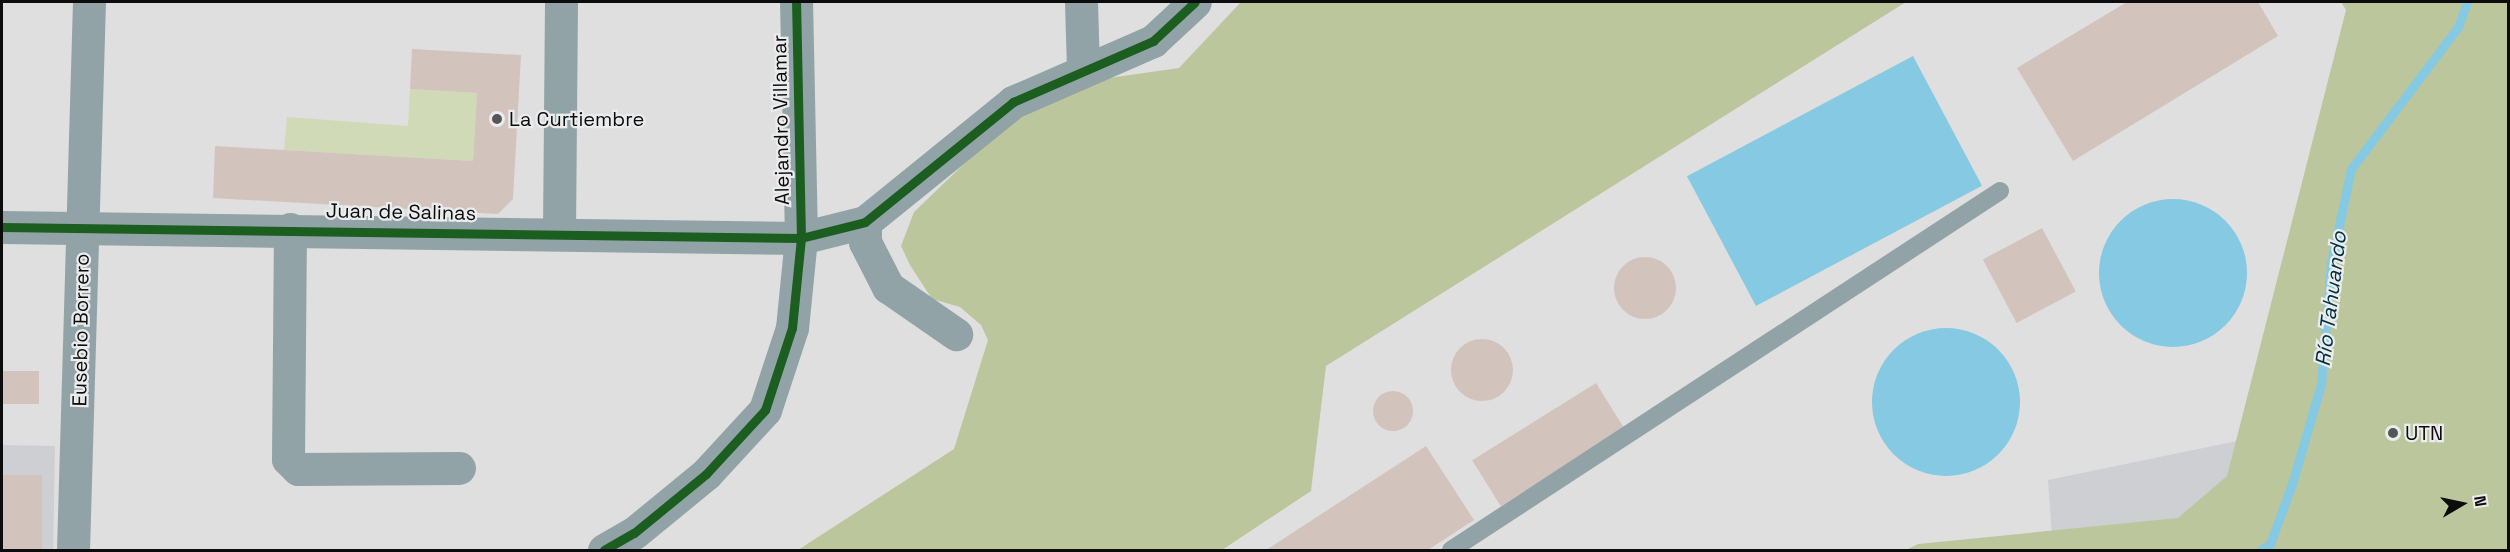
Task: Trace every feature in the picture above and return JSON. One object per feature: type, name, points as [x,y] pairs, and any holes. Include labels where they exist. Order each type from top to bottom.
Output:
[{"type":"street","name":"Eusebio Borrero","points":[[74,550],[89,2]]},
{"type":"street","points":[[559,232],[561,2]]},
{"type":"street","name":"Alejandro Villamar","points":[[604,550],[634,533],[706,474],[765,410],[792,328],[801,238],[796,2]]},
{"type":"street","points":[[1081,2],[1083,69]]},
{"type":"street","points":[[956,334],[888,287],[865,242],[865,222],[1013,102],[1083,69],[1153,40],[1195,2]]},
{"type":"street","name":"Juan de Salinas","points":[[2,226],[559,232],[801,238],[865,222]]},
{"type":"street","points":[[290,230],[288,459],[298,469],[459,468]]},
{"type":"lane","points":[[1451,550],[2000,191]]},
{"type":"shaded area","name":"UTN","points":[[2508,385],[2508,550],[2053,550],[2048,480]]},
{"type":"shaded area","points":[[2,445],[55,446],[53,550],[2,550]]},
{"type":"green space","points":[[1241,2],[1906,2],[1326,366],[1311,491],[1222,550],[798,550],[954,449],[988,340],[981,325],[960,307],[932,299],[910,265],[901,246],[914,212],[1021,109],[1088,81],[1179,68]]},
{"type":"green space","points":[[2341,2],[2508,2],[2508,550],[1906,550],[1918,544],[2178,518],[2227,476],[2346,10]]},
{"type":"green space","points":[[410,89],[477,93],[473,161],[284,150],[287,117],[408,126]]},
{"type":"water","points":[[1913,56],[1982,186],[1756,306],[1687,176]]},
{"type":"water","points":[[2173,199],[2187,200],[2201,205],[2225,221],[2241,245],[2246,259],[2246,287],[2241,301],[2225,325],[2201,341],[2187,346],[2173,347],[2159,346],[2145,341],[2121,325],[2105,301],[2100,287],[2099,273],[2100,259],[2105,245],[2121,221],[2145,205],[2159,200]]},
{"type":"water","points":[[1946,328],[1960,329],[1974,334],[1998,350],[2014,374],[2019,388],[2019,416],[2014,430],[1998,454],[1974,470],[1960,475],[1946,476],[1932,475],[1918,470],[1894,454],[1878,430],[1873,416],[1872,402],[1873,388],[1878,374],[1894,350],[1918,334],[1932,329]]},
{"type":"building","points":[[2127,2],[2258,2],[2278,36],[2073,161],[2017,68]]},
{"type":"building","name":"La Curtiembre","points":[[412,49],[521,55],[513,199],[498,214],[213,198],[215,146],[473,161],[477,93],[410,89]]},
{"type":"building","points":[[2042,228],[2076,292],[2017,323],[1983,259]]},
{"type":"building","points":[[1639,257],[1651,257],[1667,266],[1674,276],[1676,288],[1674,300],[1667,310],[1651,319],[1639,319],[1628,314],[1619,305],[1614,294],[1614,282],[1619,271],[1628,262]]},
{"type":"building","points":[[1476,339],[1488,339],[1504,348],[1511,358],[1513,370],[1511,382],[1504,392],[1488,401],[1476,401],[1465,396],[1456,387],[1451,376],[1451,364],[1456,353],[1465,344]]},
{"type":"building","points":[[2,371],[39,371],[39,404],[2,404]]},
{"type":"building","points":[[1596,383],[1625,429],[1501,506],[1472,460]]},
{"type":"building","points":[[1393,391],[1401,392],[1407,397],[1412,403],[1412,419],[1407,425],[1401,430],[1393,431],[1385,430],[1379,425],[1374,419],[1373,411],[1374,403],[1379,397],[1385,392]]},
{"type":"building","points":[[1426,446],[1474,520],[1428,550],[1266,550]]},
{"type":"building","points":[[3,475],[42,475],[42,550],[3,550]]},
{"type":"waterway","name":"Río Tahuando","points":[[2260,550],[2270,544],[2292,484],[2321,384],[2331,263],[2351,169],[2458,27],[2467,2]]},
{"type":"cycle path","points":[[604,550],[634,533],[706,474],[765,410],[792,328],[801,238],[796,2]]},
{"type":"cycle path","points":[[2,227],[801,238],[865,222],[1013,102],[1153,41],[1195,2]]},
{"type":"place","name":"La Curtiembre","points":[[497,119]]},
{"type":"place","name":"UTN","points":[[2393,433]]}]
